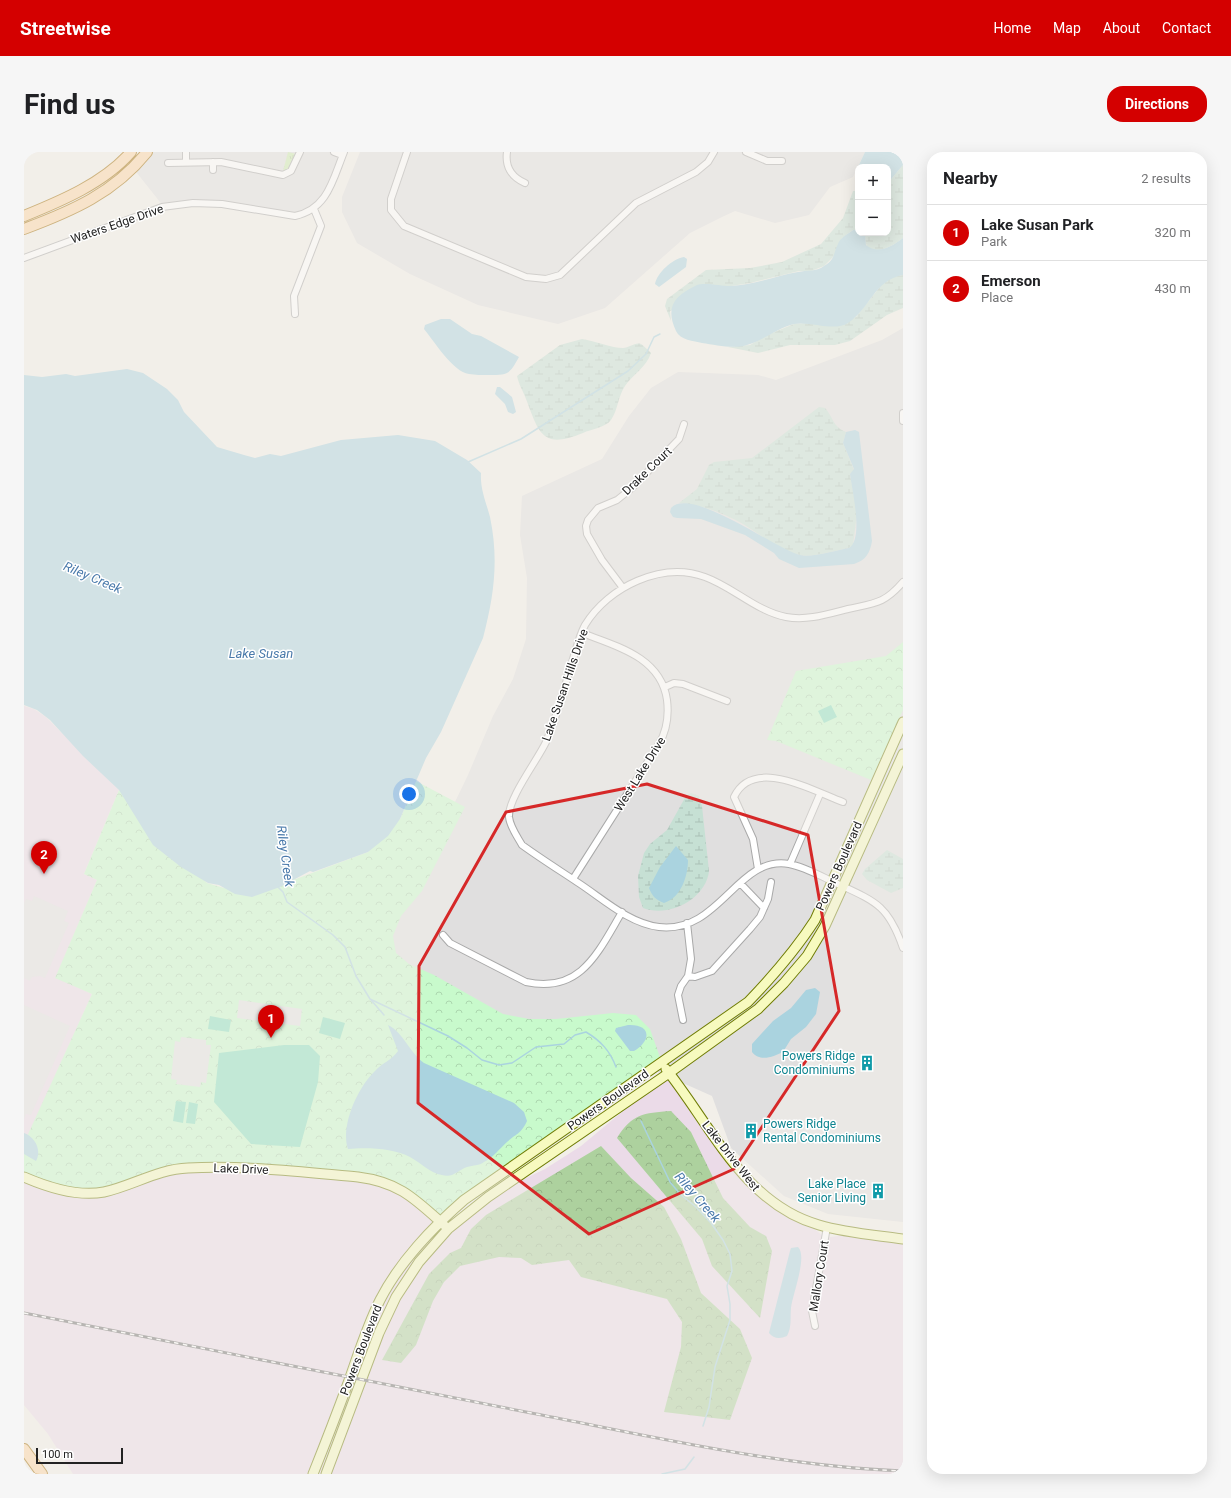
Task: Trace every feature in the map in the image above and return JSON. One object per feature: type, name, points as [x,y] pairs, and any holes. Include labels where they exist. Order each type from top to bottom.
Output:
[{"type":"main road","points":[[24,216],[61,200],[101,178],[131,152]]},
{"type":"main road","points":[[24,229],[90,201],[117,182],[148,152]]},
{"type":"main road","name":"Powers Boulevard","points":[[313,1474],[380,1300],[398,1270],[440,1221],[464,1200],[748,1002],[778,972],[797,948],[815,920],[903,722]]},
{"type":"main road","name":"Powers Boulevard","points":[[326,1474],[379,1333],[396,1297],[419,1262],[448,1229],[492,1195],[669,1073],[758,1009],[784,983],[806,956],[818,938],[844,887],[903,754]]},
{"type":"main road","name":"Lake Drive West","points":[[662,1063],[748,1180],[765,1197],[793,1214],[818,1225],[861,1234],[903,1238]]},
{"type":"main road","name":"Lake Drive","points":[[24,1177],[54,1188],[88,1193],[104,1192],[159,1173],[187,1168],[253,1169],[375,1179],[393,1185],[419,1203],[448,1229]]},
{"type":"main road","points":[[24,1449],[42,1474]]},
{"type":"street","points":[[186,152],[186,162]]},
{"type":"street","points":[[168,163],[213,162],[282,175],[291,171],[300,152]]},
{"type":"street","points":[[334,152],[343,154]]},
{"type":"street","points":[[407,152],[390,198],[391,210],[404,226],[526,277],[542,279],[560,275],[636,204],[696,172],[708,162],[714,152]]},
{"type":"street","points":[[507,152],[506,159],[508,168],[513,176],[525,183]]},
{"type":"street","points":[[746,152],[767,161],[782,161]]},
{"type":"street","name":"Waters Edge Drive","points":[[24,258],[162,208],[193,203],[222,204],[295,216],[307,214],[324,199],[343,154]]},
{"type":"street","points":[[212,170],[213,162]]},
{"type":"street","points":[[295,314],[294,296],[321,226],[314,208]]},
{"type":"street","points":[[903,413],[903,421]]},
{"type":"street","name":"Drake Court","points":[[623,588],[602,560],[587,534],[586,526],[588,520],[598,508],[617,500],[632,488],[679,440],[684,424]]},
{"type":"street","name":"Lake Susan Hills Drive","points":[[903,582],[883,601],[801,619],[775,614],[704,577],[680,573],[658,574],[635,580],[623,588],[596,611],[585,625],[552,728],[539,757],[513,801],[509,817],[514,832],[522,845],[622,912],[643,923],[659,927],[687,923],[696,920],[712,910],[758,868],[768,864],[790,864],[865,895],[882,908],[890,919],[902,941],[903,948]]},
{"type":"street","name":"West Lake Drive","points":[[573,879],[662,738],[668,720],[665,687],[653,669],[644,660],[618,646],[582,634]]},
{"type":"street","points":[[665,687],[674,683],[683,684],[728,701]]},
{"type":"street","points":[[758,868],[753,839],[734,797],[738,788],[744,782],[758,777],[774,778],[792,782],[843,802]]},
{"type":"street","points":[[790,864],[820,794]]},
{"type":"street","points":[[688,976],[695,977],[712,972],[750,930],[768,899],[771,882]]},
{"type":"street","points":[[740,883],[764,908]]},
{"type":"street","points":[[443,935],[450,943],[526,982],[540,985],[552,985],[566,981],[581,972],[594,956],[622,912]]},
{"type":"street","points":[[683,1020],[678,995],[681,986],[688,976],[692,959],[687,923]]},
{"type":"street","name":"Mallory Court","points":[[815,1326],[812,1311],[827,1227]]},
{"type":"highlighted area","points":[[647,784],[808,835],[839,1011],[734,1169],[589,1234],[418,1103],[419,966],[506,812]]},
{"type":"shaded area","points":[[147,152],[344,152],[324,199],[295,216],[222,204],[164,207],[133,168]]},
{"type":"shaded area","points":[[360,152],[865,152],[859,164],[855,164],[855,173],[853,177],[830,187],[809,215],[775,223],[735,211],[690,233],[605,308],[558,324],[478,305],[410,274],[357,243],[342,212],[342,197]]},
{"type":"shaded area","points":[[903,328],[903,1222],[828,1214],[784,1196],[731,1148],[712,1096],[629,1059],[439,1016],[381,940],[439,835],[468,775],[493,716],[513,679],[526,639],[527,578],[520,535],[522,496],[602,459],[629,416],[651,388],[678,372],[758,375],[776,380],[882,340]]},
{"type":"shaded area","points":[[24,706],[34,709],[46,717],[119,790],[84,874],[97,880],[56,977],[92,994],[24,1145]]},
{"type":"shaded area","points":[[34,896],[68,911],[64,921],[69,923],[45,978],[40,976],[32,977],[30,981],[24,978],[24,903],[26,899],[32,901]]},
{"type":"shaded area","points":[[239,1000],[302,1009],[300,1026],[237,1018]]},
{"type":"shaded area","points":[[24,1005],[70,1026],[31,1115],[26,1114],[24,1119]]},
{"type":"shaded area","points":[[181,1037],[206,1040],[206,1045],[211,1045],[206,1083],[201,1082],[200,1087],[176,1084],[177,1080],[171,1079],[175,1041],[180,1042]]},
{"type":"shaded area","points":[[669,1073],[713,1134],[775,1203],[802,1218],[825,1238],[857,1233],[903,1237],[903,1474],[73,1474],[48,1434],[24,1405],[24,1177],[187,1168],[366,1178],[411,1197],[448,1229],[491,1195],[545,1169],[581,1146]]},
{"type":"green space","points":[[288,152],[296,154],[289,169],[283,171]]},
{"type":"green space","points":[[903,165],[903,238],[880,250],[871,249],[866,245],[865,236],[891,236],[891,179]]},
{"type":"green space","points":[[853,191],[855,191],[855,230],[846,235],[835,255],[824,266],[811,271],[799,271],[731,286],[670,311],[671,321],[665,306],[667,299],[706,270],[750,268],[782,262],[821,244],[843,218]]},
{"type":"green space","points":[[903,275],[903,308],[887,315],[850,341],[835,345],[790,345],[758,353],[728,347],[750,345],[767,335],[794,324],[811,323],[835,326],[856,317],[883,283],[893,277]]},
{"type":"green space","points":[[582,339],[619,348],[641,344],[651,353],[643,367],[625,386],[615,412],[608,423],[602,427],[569,438],[559,440],[550,439],[539,429],[517,376],[560,345]]},
{"type":"green space","points":[[819,407],[825,408],[838,427],[846,432],[843,443],[854,470],[850,474],[857,513],[853,545],[849,548],[817,555],[805,556],[792,553],[770,542],[743,524],[729,517],[704,507],[679,503],[697,489],[709,465],[714,462],[752,458]]},
{"type":"green space","points":[[903,642],[903,710],[871,780],[776,741],[767,740],[796,671],[886,656]]},
{"type":"green space","points":[[831,705],[837,717],[824,723],[818,711]]},
{"type":"green space","points":[[416,781],[465,807],[422,891],[401,916],[393,936],[396,953],[409,964],[434,975],[503,1014],[529,1019],[556,1019],[613,1013],[636,1015],[650,1029],[662,1063],[440,1221],[375,1179],[187,1168],[88,1193],[24,1177],[24,1143],[92,994],[55,978],[97,880],[84,874],[119,790],[207,883],[224,888],[296,879],[368,852],[400,819]]},
{"type":"green space","points":[[691,793],[699,796],[702,806],[709,871],[706,881],[694,898],[685,904],[664,910],[643,908],[639,897],[638,876],[644,853],[650,844],[667,830],[686,796]]},
{"type":"green space","points":[[887,850],[903,859],[903,888],[891,893],[867,880],[862,874],[865,869]]},
{"type":"green space","points":[[210,1016],[231,1020],[229,1032],[208,1029]]},
{"type":"green space","points":[[323,1017],[345,1023],[340,1039],[319,1033]]},
{"type":"green space","points":[[284,1045],[309,1045],[320,1056],[318,1082],[300,1147],[251,1144],[214,1102],[219,1053]]},
{"type":"green space","points":[[176,1101],[186,1102],[183,1123],[173,1121]]},
{"type":"green space","points":[[189,1102],[198,1104],[195,1124],[186,1123]]},
{"type":"green space","points":[[671,1111],[691,1132],[723,1198],[750,1227],[766,1236],[772,1251],[760,1318],[712,1266],[702,1239],[617,1138],[622,1130],[633,1119],[639,1116]]},
{"type":"green space","points":[[601,1146],[631,1178],[664,1207],[681,1239],[701,1293],[740,1329],[752,1358],[730,1420],[664,1412],[681,1347],[682,1322],[667,1299],[581,1277],[569,1260],[532,1265],[521,1258],[499,1257],[460,1266],[444,1282],[433,1301],[416,1345],[401,1363],[382,1360],[429,1274],[450,1253],[461,1248],[471,1229],[486,1215]]},
{"type":"water","points":[[865,152],[903,152],[903,165],[891,179],[891,164],[859,164]]},
{"type":"water","points":[[855,230],[855,236],[865,236],[866,245],[871,248],[880,249],[895,244],[903,238],[903,275],[893,278],[885,283],[862,310],[848,323],[836,327],[801,323],[794,324],[782,328],[756,342],[739,347],[720,346],[691,341],[678,334],[676,331],[671,315],[672,309],[677,298],[689,289],[700,284],[730,286],[748,284],[801,271],[818,269],[831,261],[836,247],[842,238]]},
{"type":"water","points":[[684,257],[687,259],[686,267],[659,287],[655,284],[659,275],[666,267],[679,258]]},
{"type":"water","points":[[441,319],[450,319],[472,334],[481,336],[519,357],[510,371],[504,374],[476,375],[463,372],[450,362],[424,329],[425,325]]},
{"type":"water","name":"Lake Susan","points":[[127,369],[143,373],[167,389],[178,400],[184,412],[217,447],[244,455],[255,458],[270,454],[281,456],[341,440],[398,435],[435,441],[467,460],[481,473],[482,490],[493,533],[495,563],[487,623],[483,638],[441,732],[426,758],[400,819],[388,836],[368,852],[313,872],[310,871],[280,887],[252,897],[235,894],[219,885],[208,883],[181,867],[153,845],[119,790],[83,756],[50,720],[37,710],[24,705],[24,375],[42,377],[66,374],[75,376]]},
{"type":"water","points":[[497,387],[500,387],[512,397],[516,412],[513,414],[508,412],[505,404],[495,394]]},
{"type":"water","points":[[855,430],[859,432],[872,541],[867,556],[854,564],[799,568],[779,559],[774,553],[745,535],[701,519],[673,517],[670,512],[671,508],[682,503],[696,505],[734,521],[800,555],[817,555],[849,548],[856,535],[855,502],[850,474],[854,469],[843,443],[846,432]]},
{"type":"water","points":[[676,846],[688,860],[687,873],[679,891],[670,900],[664,903],[659,901],[651,893],[649,888],[660,867]]},
{"type":"water","points":[[815,988],[820,992],[816,1014],[806,1027],[791,1039],[783,1052],[767,1058],[755,1055],[752,1052],[752,1044],[773,1021],[791,1008],[806,990]]},
{"type":"water","points":[[388,1025],[398,1032],[419,1059],[424,1063],[514,1103],[524,1112],[527,1121],[523,1128],[488,1160],[446,1176],[433,1172],[410,1157],[396,1152],[371,1148],[348,1149],[346,1129],[352,1107],[362,1087],[378,1068],[393,1057],[398,1051]]},
{"type":"water","points":[[636,1025],[641,1027],[645,1030],[646,1034],[644,1042],[634,1051],[630,1051],[615,1031],[616,1028]]},
{"type":"water","points":[[24,1133],[34,1141],[38,1148],[38,1157],[36,1161],[24,1154]]},
{"type":"water","points":[[798,1247],[801,1252],[801,1259],[799,1276],[791,1308],[790,1329],[787,1336],[782,1338],[775,1337],[769,1333],[791,1248]]},
{"type":"waterway","points":[[468,462],[521,439],[628,371],[646,354],[654,337],[660,334]]},
{"type":"waterway","name":"Riley Creek","points":[[278,887],[283,892],[287,902],[333,935],[345,947],[356,976],[370,999],[448,1036],[482,1060],[499,1065],[512,1063],[536,1047],[564,1044],[575,1035],[586,1032],[604,1047],[611,1056],[616,1067]]},
{"type":"waterway","points":[[371,1000],[384,1015]]},
{"type":"waterway","name":"Riley Creek","points":[[641,1121],[670,1182],[680,1194],[696,1207],[711,1223],[723,1240],[730,1254],[732,1271],[727,1286],[730,1304],[730,1320],[715,1367],[709,1407],[703,1426]]},
{"type":"waterway","name":"Riley Creek","points":[[662,1474],[685,1469],[694,1457]]},
{"type":"railway","points":[[24,1313],[714,1449],[808,1463],[903,1471]]},
{"type":"place","name":"Emerson","points":[[44,874]]},
{"type":"place","name":"Lake Susan Park","points":[[271,1038]]},
{"type":"place","name":"Powers Ridge Condominiums","points":[[867,1063]]},
{"type":"place","name":"Powers Ridge Rental Condominiums","points":[[751,1131]]},
{"type":"place","name":"Lake Place Senior Living","points":[[878,1191]]}]
